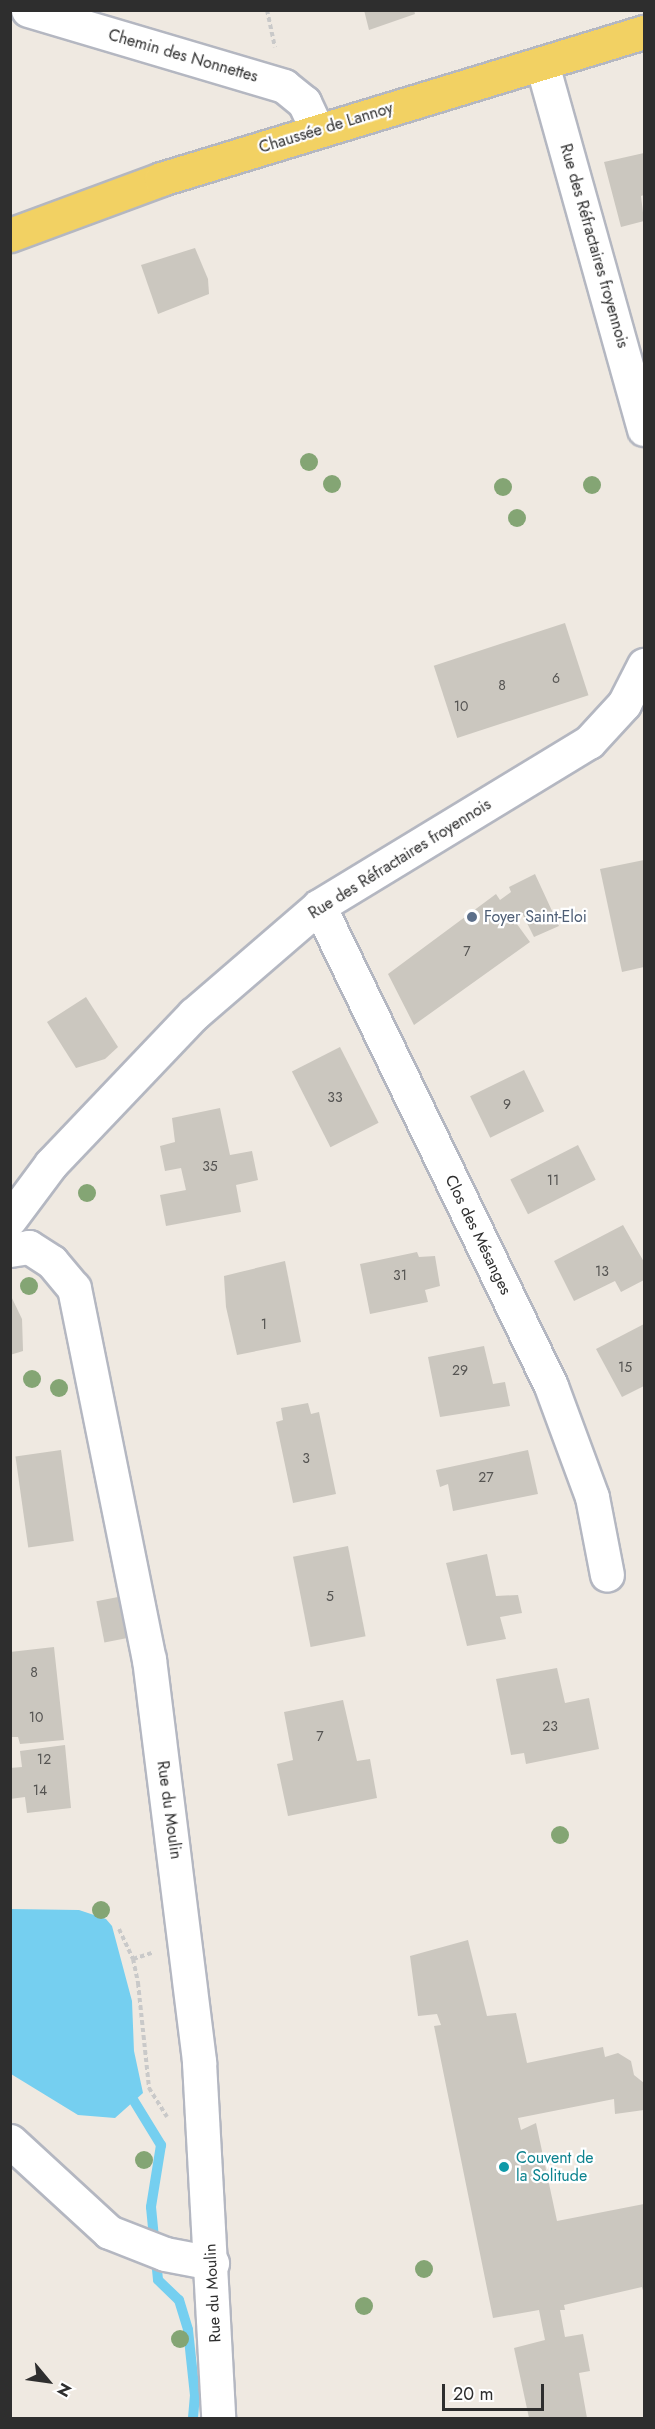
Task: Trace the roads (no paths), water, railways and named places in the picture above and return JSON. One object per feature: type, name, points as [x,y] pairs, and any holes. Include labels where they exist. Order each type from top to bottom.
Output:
[{"type":"main road","name":"Chaussée de Lannoy","points":[[10,235],[161,179],[645,32]]},
{"type":"street","name":"Chemin des Nonnettes","points":[[28,10],[284,86],[304,102],[317,130]]},
{"type":"street","name":"Rue des Réfractaires froyennois","points":[[542,64],[645,429]]},
{"type":"street","name":"Rue des Réfractaires froyennois","points":[[10,1219],[51,1164],[194,1014],[319,906],[589,742],[624,704],[645,665]]},
{"type":"street","name":"Clos des Mésanges","points":[[319,906],[550,1386],[592,1497],[607,1575]]},
{"type":"street","name":"Rue du Moulin","points":[[10,1250],[29,1247],[52,1262],[74,1288],[149,1659],[189,1958],[212,2263],[218,2418]]},
{"type":"street","points":[[10,2141],[109,2232],[158,2251],[212,2263]]},
{"type":"water","points":[[11,1909],[79,1910],[106,1919],[112,1926],[132,2001],[134,2051],[143,2093],[115,2118],[78,2115],[11,2074]]},
{"type":"waterway","points":[[134,2101],[161,2145],[151,2207],[158,2280],[179,2300],[188,2330],[195,2395],[193,2418]]},
{"type":"place","name":"Foyer Saint-Eloi","points":[[472,917]]},
{"type":"place","name":"Couvent de la Solitude","points":[[504,2167]]}]
